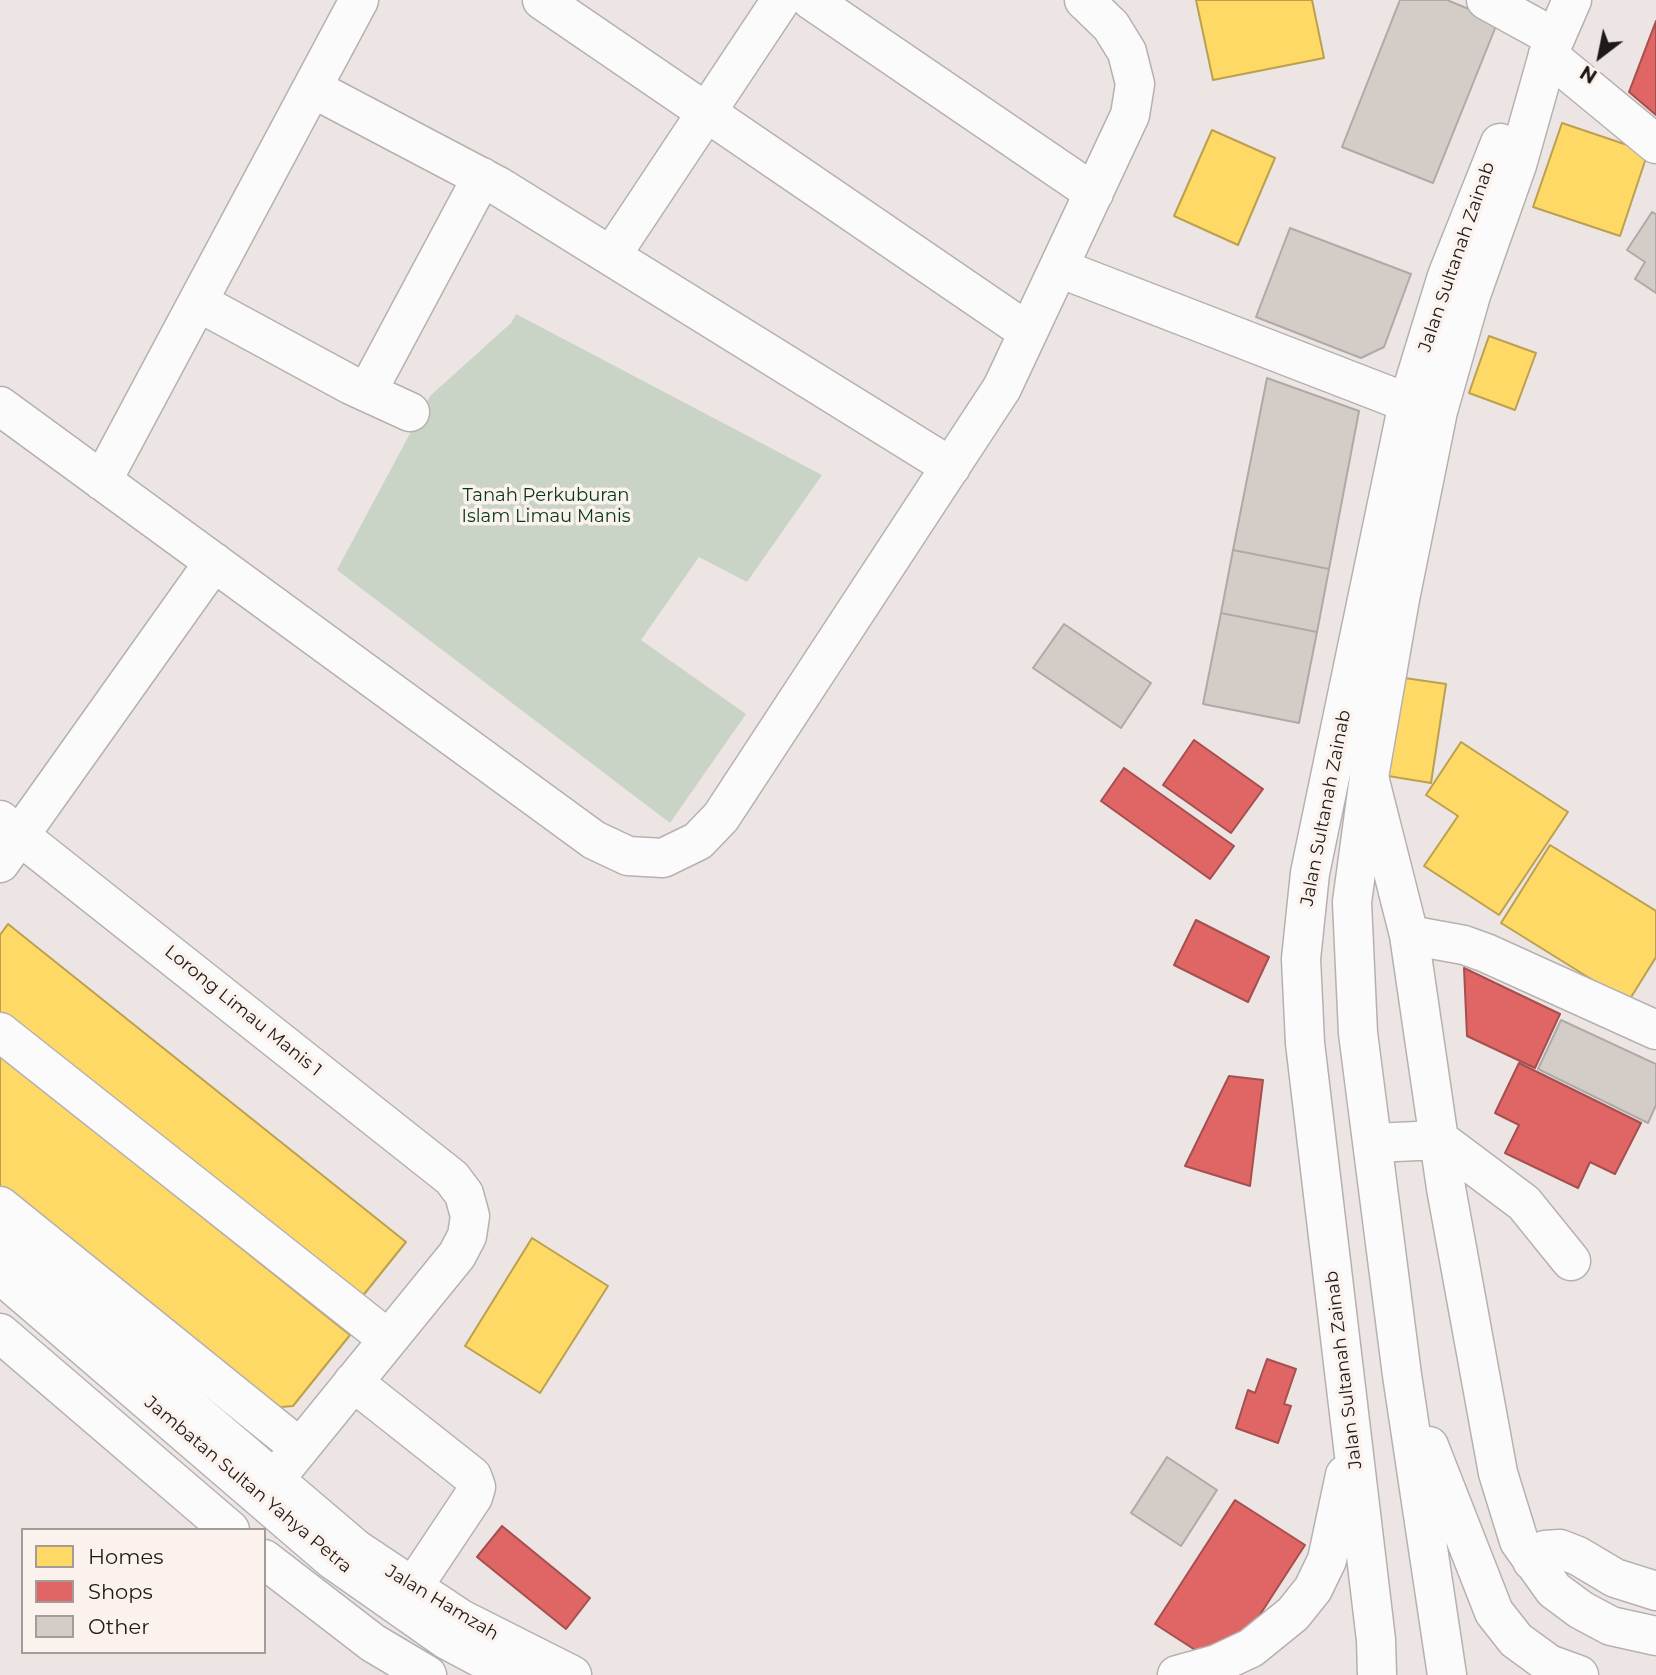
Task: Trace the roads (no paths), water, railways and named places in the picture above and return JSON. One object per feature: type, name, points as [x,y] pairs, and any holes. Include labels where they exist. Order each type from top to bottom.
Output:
[{"type":"main road","points":[[103,481],[359,0]]},
{"type":"main road","points":[[541,0],[1028,332]]},
{"type":"main road","points":[[611,256],[780,0]]},
{"type":"main road","points":[[811,0],[1094,193]]},
{"type":"main road","points":[[0,406],[594,840],[628,856],[663,858],[698,841],[721,817],[996,399],[1130,116],[1135,84],[1122,43],[1111,26],[1084,0]]},
{"type":"main road","points":[[1486,0],[1552,47],[1656,144]]},
{"type":"main road","name":"Jalan Sultanah Zainab","points":[[1377,1675],[1376,1640],[1305,1043],[1301,959],[1310,873],[1408,403],[1447,276],[1492,156],[1552,47],[1572,0]]},
{"type":"main road","name":"Jalan Sultanah Zainab","points":[[1447,1675],[1402,1375],[1359,1033],[1352,902],[1369,776],[1400,599],[1438,411],[1471,295],[1517,165],[1552,47]]},
{"type":"main road","points":[[312,88],[482,177],[951,467]]},
{"type":"main road","points":[[367,392],[482,177]]},
{"type":"main road","points":[[1059,268],[1408,403]]},
{"type":"main road","points":[[198,302],[410,412]]},
{"type":"main road","points":[[7,839],[214,562]]},
{"type":"main road","points":[[1369,776],[1409,935],[1440,1140],[1498,1473],[1519,1541],[1554,1590],[1581,1610],[1611,1626],[1656,1636]]},
{"type":"main road","name":"Lorong Limau Manis 1","points":[[7,839],[452,1178],[464,1194],[470,1216],[467,1236],[457,1255],[388,1339]]},
{"type":"main road","points":[[1409,935],[1464,945],[1486,953],[1656,1030]]},
{"type":"main road","points":[[0,1032],[388,1339],[274,1480]]},
{"type":"main road","points":[[1373,1143],[1440,1140],[1524,1203],[1571,1261]]},
{"type":"main road","points":[[0,1206],[300,1448]]},
{"type":"main road","name":"Jalan Hamzah","points":[[0,1247],[356,1549],[461,1619],[572,1675]]},
{"type":"main road","name":"Jambatan Sultan Yahya Petra","points":[[0,1274],[333,1560],[447,1640],[513,1675]]},
{"type":"main road","points":[[0,1333],[228,1528]]},
{"type":"main road","points":[[0,1356],[202,1528]]},
{"type":"main road","points":[[1402,1375],[1476,1574],[1494,1612],[1516,1640],[1549,1664],[1579,1675]]},
{"type":"main road","points":[[353,1382],[472,1476],[477,1487],[413,1587]]},
{"type":"main road","points":[[1177,1675],[1217,1664],[1251,1648],[1273,1633],[1313,1589],[1327,1560],[1352,1440]]},
{"type":"main road","points":[[1498,1473],[1578,1556]]},
{"type":"main road","points":[[1532,1561],[1545,1550],[1560,1549],[1578,1556],[1615,1578],[1656,1591]]},
{"type":"main road","points":[[266,1561],[373,1643],[427,1675]]},
{"type":"main road","points":[[266,1583],[326,1629],[394,1675]]},
{"type":"park label","name":"Tanah Perkuburan Islam Limau Manis","points":[[546,506]]}]
